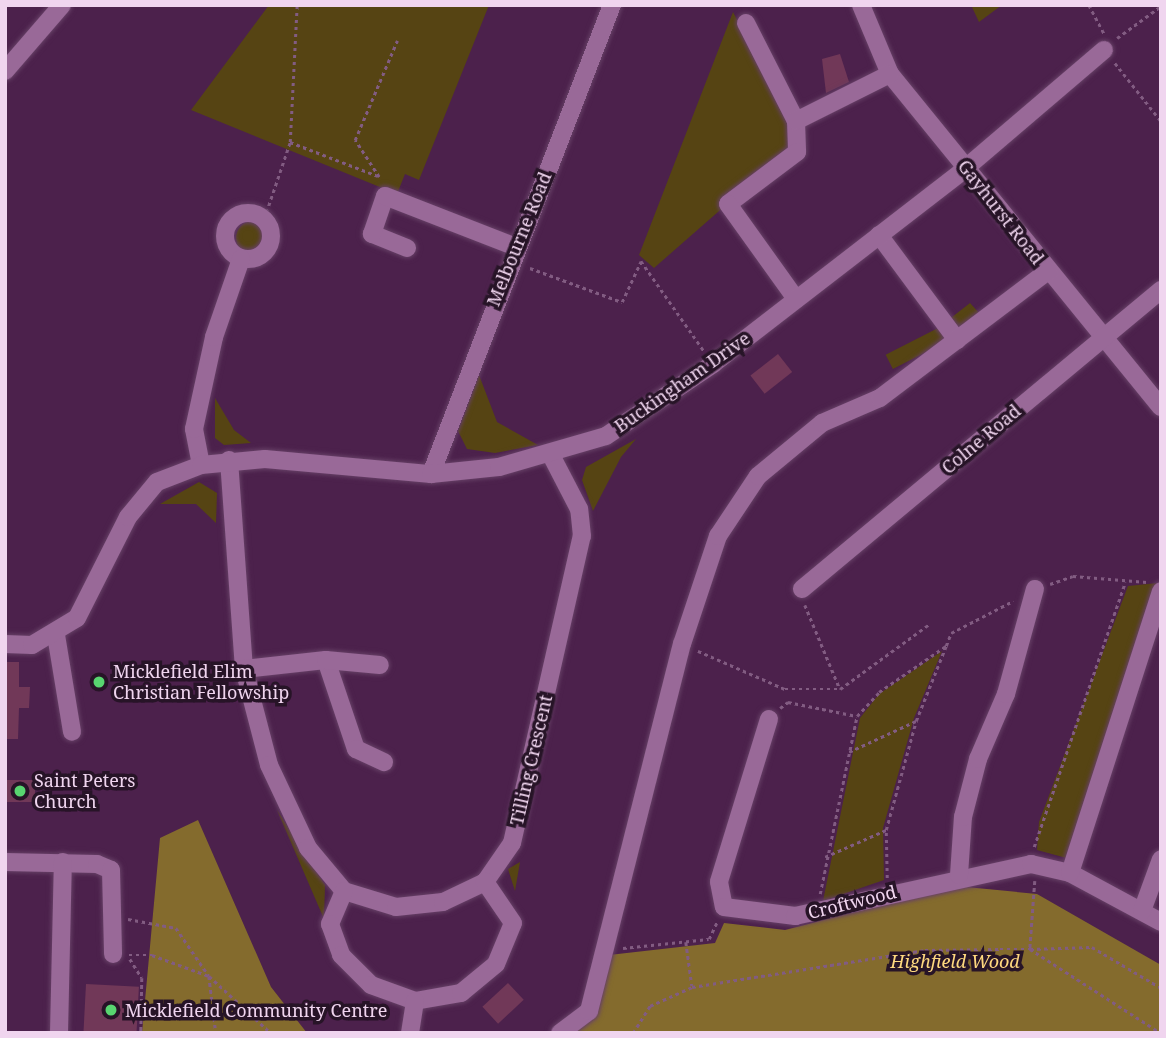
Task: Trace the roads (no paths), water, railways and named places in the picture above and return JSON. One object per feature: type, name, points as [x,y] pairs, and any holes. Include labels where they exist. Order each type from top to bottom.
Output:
[{"type":"street","points":[[5,71],[62,5]]},
{"type":"street","name":"Melbourne Road","points":[[431,474],[513,254],[612,5]]},
{"type":"street","name":"Gayhurst Road","points":[[861,5],[890,74],[1161,407]]},
{"type":"street","points":[[746,23],[796,121],[797,152],[728,204],[796,299]]},
{"type":"street","name":"Buckingham Drive","points":[[5,645],[32,645],[56,635],[77,618],[128,516],[157,482],[201,465],[229,460],[431,474],[551,455],[606,436],[713,364],[964,166],[1104,50]]},
{"type":"street","points":[[796,121],[890,74]]},
{"type":"street","points":[[407,248],[372,234],[385,197],[513,254]]},
{"type":"street","points":[[249,212],[264,219],[272,233],[268,248],[257,258],[241,259],[228,248],[225,232],[233,218],[249,212]]},
{"type":"street","points":[[878,235],[957,340]]},
{"type":"street","points":[[201,465],[194,429],[214,337],[241,259]]},
{"type":"street","points":[[560,1033],[589,1011],[602,950],[682,644],[718,536],[758,477],[822,424],[880,398],[1048,271]]},
{"type":"street","name":"Colne Road","points":[[802,589],[1161,290]]},
{"type":"street","name":"Tilling Crescent","points":[[344,891],[396,907],[443,902],[485,882],[512,843],[582,537],[579,509],[551,455]]},
{"type":"street","points":[[229,460],[244,669],[269,765],[308,848],[344,891],[330,924],[341,955],[371,985],[415,1001],[461,993],[496,964],[513,923],[485,882]]},
{"type":"street","points":[[959,875],[963,817],[978,759],[1006,694],[1035,589]]},
{"type":"street","points":[[1069,873],[1161,591]]},
{"type":"street","points":[[56,635],[72,732]]},
{"type":"street","points":[[244,669],[326,660],[380,665]]},
{"type":"street","points":[[326,660],[356,749],[384,762]]},
{"type":"street","name":"Croftwood","points":[[769,719],[719,882],[724,907],[795,916],[959,875],[1031,864],[1069,873],[1161,922]]},
{"type":"street","points":[[1142,911],[1161,859]]},
{"type":"street","points":[[5,862],[63,862],[111,870],[115,917],[113,954]]},
{"type":"street","points":[[59,1033],[63,862]]},
{"type":"street","points":[[410,1033],[415,1001]]},
{"type":"place","name":"Micklefield Elim Christian Fellowship","points":[[99,682]]},
{"type":"place","name":"Saint Peters Church","points":[[20,791]]},
{"type":"place","name":"Micklefield Community Centre","points":[[111,1010]]},
{"type":"park label","name":"Highfield Wood","points":[[955,961]]}]
